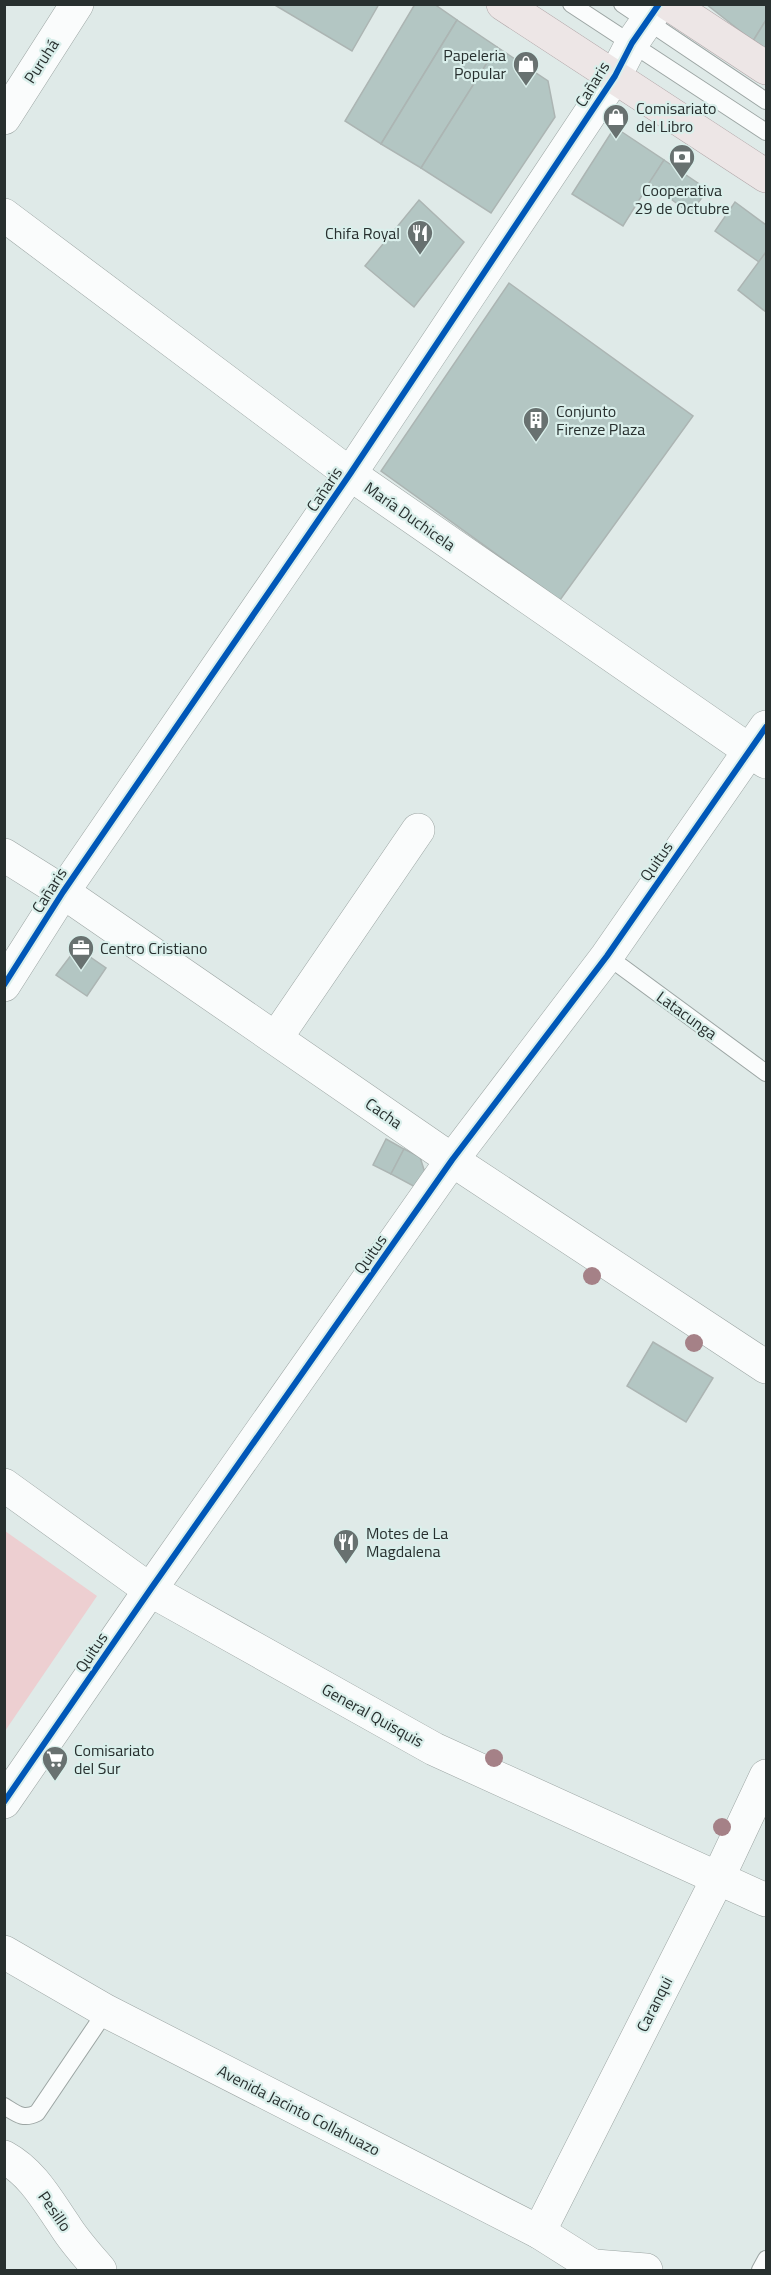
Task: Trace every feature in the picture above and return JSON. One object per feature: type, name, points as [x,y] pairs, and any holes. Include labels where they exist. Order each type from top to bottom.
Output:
[{"type":"main road","points":[[503,4],[766,176]]},
{"type":"main road","points":[[646,15],[766,68]]},
{"type":"street","name":"Puruhá","points":[[4,118],[77,4]]},
{"type":"street","name":"Cañaris","points":[[4,985],[63,892],[350,474],[615,76],[646,15]]},
{"type":"street","name":"María Duchicela","points":[[4,215],[350,474],[761,747]]},
{"type":"street","name":"Quitus","points":[[4,1802],[452,1160],[607,956],[761,747]]},
{"type":"street","points":[[276,1038],[418,830]]},
{"type":"street","name":"Cacha","points":[[4,855],[63,892],[452,1160],[766,1367]]},
{"type":"street","name":"General Quisquis","points":[[4,1485],[150,1590],[434,1749],[766,1900]]},
{"type":"street","name":"Caranqui","points":[[539,2232],[718,1878],[766,1776]]},
{"type":"street","name":"Avenida Jacinto Collahuazo","points":[[5,1955],[106,2011],[539,2232],[597,2268],[646,2271]]},
{"type":"street","name":"Pesillo","points":[[4,2157],[19,2165],[45,2194],[66,2228],[100,2271]]},
{"type":"lane","points":[[571,4],[646,15],[766,101]]},
{"type":"lane","points":[[646,15],[766,132]]},
{"type":"lane","name":"Latacunga","points":[[607,956],[766,1073]]},
{"type":"lane","points":[[4,2106],[21,2117],[37,2113],[106,2011]]},
{"type":"lane","points":[[760,2271],[766,2259]]},
{"type":"shaded area","points":[[5,1531],[97,1596],[5,1731]]},
{"type":"building","points":[[273,4],[379,4],[352,51]]},
{"type":"building","points":[[415,4],[434,4],[457,20],[381,144],[345,121]]},
{"type":"building","points":[[706,4],[766,4],[766,20],[753,41]]},
{"type":"building","points":[[457,20],[497,47],[421,168],[381,144]]},
{"type":"building","points":[[766,20],[766,51],[753,41]]},
{"type":"building","points":[[497,47],[548,81],[555,117],[491,213],[421,168]]},
{"type":"building","points":[[622,132],[664,160],[623,226],[572,194],[611,133]]},
{"type":"building","points":[[664,160],[708,190],[690,213],[649,183]]},
{"type":"building","points":[[419,200],[464,242],[414,307],[365,266]]},
{"type":"building","points":[[735,202],[766,225],[766,252],[759,262],[715,231]]},
{"type":"building","points":[[766,252],[766,312],[738,290]]},
{"type":"building","name":"Conjunto Firenze Plaza","points":[[509,283],[693,416],[560,600],[381,471]]},
{"type":"building","name":"Centro Cristiano","points":[[83,952],[106,968],[87,996],[56,975],[72,954]]},
{"type":"building","points":[[386,1139],[404,1149],[391,1174],[373,1165]]},
{"type":"building","points":[[404,1149],[420,1157],[426,1176],[419,1189],[391,1174]]},
{"type":"building","points":[[653,1342],[713,1378],[686,1422],[627,1386]]},
{"type":"cycle path","points":[[4,985],[63,892],[350,474],[615,76],[632,43],[659,4]]},
{"type":"cycle path","points":[[4,1802],[452,1160],[607,956],[766,727]]},
{"type":"place","name":"Papeleria Popular","points":[[526,87]]},
{"type":"place","name":"Comisariato del Libro","points":[[616,140]]},
{"type":"place","name":"Cooperativa 29 de Octubre","points":[[682,180]]},
{"type":"place","name":"Chifa Royal","points":[[420,256]]},
{"type":"place","name":"Conjunto Firenze Plaza","points":[[536,443]]},
{"type":"place","name":"Centro Cristiano","points":[[81,971]]},
{"type":"place","name":"Motes de La Magdalena","points":[[346,1565]]},
{"type":"place","name":"Comisariato del Sur","points":[[55,1782]]}]
